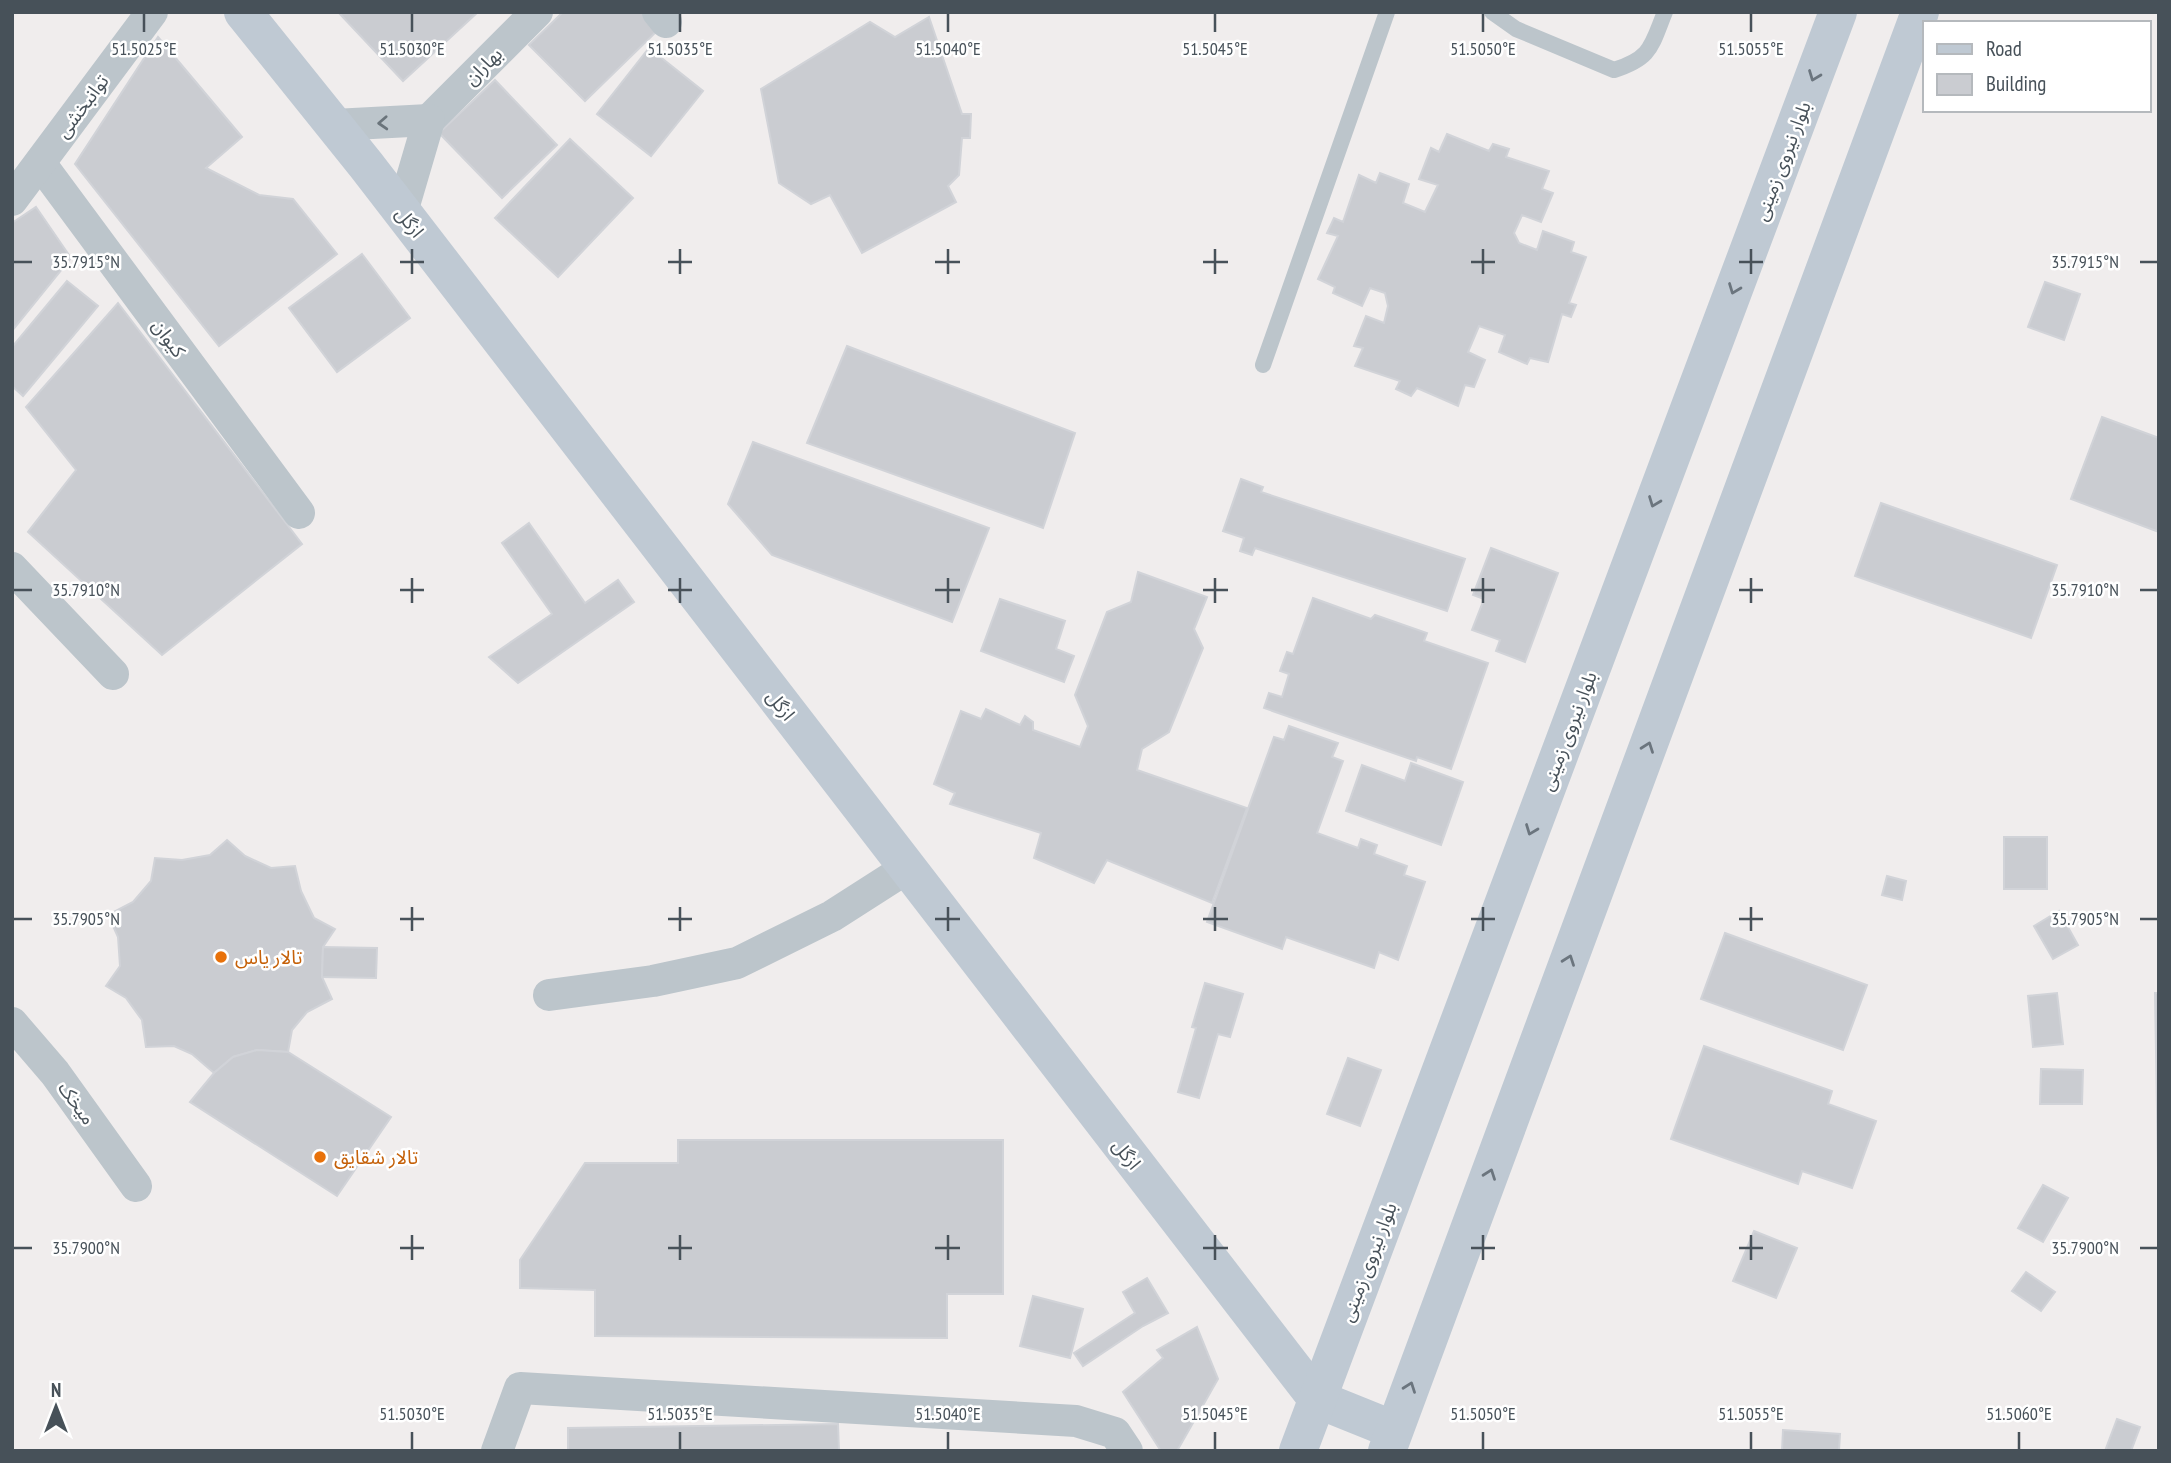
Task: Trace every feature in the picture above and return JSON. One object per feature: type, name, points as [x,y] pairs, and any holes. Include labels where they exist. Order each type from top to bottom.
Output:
[{"type":"main road","name":"ازگل","points":[[243,12],[402,212],[1317,1399]]},
{"type":"main road","name":"بلوار نیروی زمینی","points":[[1298,1451],[1838,12]]},
{"type":"main road","points":[[1317,1399],[1390,1441],[1920,12]]},
{"type":"street","name":"توانبخشی","points":[[12,200],[152,12]]},
{"type":"street","name":"بهاران","points":[[429,120],[537,12]]},
{"type":"street","points":[[334,125],[429,120],[402,212]]},
{"type":"street","name":"کیوان","points":[[40,163],[299,513]]},
{"type":"street","points":[[12,568],[113,674]]},
{"type":"street","points":[[549,995],[653,981],[737,963],[832,916],[908,868]]},
{"type":"street","name":"میخک","points":[[12,1023],[55,1073],[136,1186]]},
{"type":"street","points":[[497,1451],[520,1388],[1076,1421],[1115,1433],[1127,1451]]},
{"type":"lane","points":[[1263,365],[1387,12]]},
{"type":"lane","points":[[1492,12],[1516,29],[1614,70],[1631,65],[1647,54],[1665,12]]},
{"type":"building","points":[[338,12],[478,12],[403,81]]},
{"type":"building","points":[[563,12],[643,12],[659,29],[585,101],[529,45]]},
{"type":"building","points":[[929,17],[962,114],[971,114],[970,138],[962,138],[959,175],[948,186],[956,202],[862,253],[830,195],[811,204],[779,183],[761,89],[870,22],[895,37]]},
{"type":"building","points":[[158,37],[242,137],[206,168],[259,195],[293,199],[337,254],[219,346],[75,164]]},
{"type":"building","points":[[649,48],[703,91],[651,156],[597,114]]},
{"type":"building","points":[[495,80],[557,145],[502,198],[439,133]]},
{"type":"building","points":[[1447,134],[1489,151],[1493,144],[1509,149],[1506,157],[1549,171],[1542,189],[1553,193],[1541,222],[1522,215],[1514,233],[1519,243],[1537,250],[1543,231],[1574,242],[1571,252],[1586,257],[1569,303],[1576,305],[1571,317],[1562,314],[1548,362],[1530,358],[1527,364],[1499,352],[1505,335],[1479,326],[1468,352],[1485,360],[1474,387],[1465,385],[1458,406],[1417,388],[1411,396],[1396,389],[1400,381],[1355,366],[1363,348],[1354,346],[1366,316],[1384,323],[1388,306],[1385,293],[1370,288],[1362,306],[1333,293],[1335,287],[1318,279],[1338,236],[1327,233],[1334,218],[1343,222],[1359,175],[1376,183],[1380,173],[1409,184],[1403,203],[1425,212],[1438,185],[1419,179],[1431,148],[1439,152]]},
{"type":"building","points":[[570,139],[633,198],[558,277],[495,218]]},
{"type":"building","points":[[36,207],[71,258],[12,331],[12,223]]},
{"type":"building","points":[[362,254],[410,318],[337,372],[289,308]]},
{"type":"building","points":[[67,281],[98,306],[23,396],[12,386],[12,347]]},
{"type":"building","points":[[2045,282],[2080,294],[2064,340],[2028,327]]},
{"type":"building","points":[[118,303],[302,544],[162,655],[28,532],[76,470],[26,407]]},
{"type":"building","points":[[847,346],[1075,433],[1043,528],[807,443]]},
{"type":"building","points":[[2102,417],[2159,438],[2159,532],[2071,499]]},
{"type":"building","points":[[753,442],[989,528],[952,622],[772,555],[728,504]]},
{"type":"building","points":[[1241,479],[1263,487],[1261,492],[1465,559],[1447,611],[1255,548],[1252,555],[1240,551],[1244,538],[1223,531]]},
{"type":"building","points":[[1881,503],[2057,565],[2031,638],[1855,576]]},
{"type":"building","points":[[529,523],[585,603],[618,580],[634,602],[518,683],[489,657],[552,614],[502,543]]},
{"type":"building","points":[[1491,548],[1558,573],[1525,662],[1496,651],[1500,640],[1472,630],[1484,599],[1473,595]]},
{"type":"building","points":[[1138,572],[1207,597],[1194,629],[1203,648],[1169,732],[1142,749],[1137,770],[1247,808],[1212,903],[1107,860],[1094,883],[1034,858],[1041,833],[950,804],[955,793],[934,784],[961,711],[981,719],[986,709],[1020,725],[1025,716],[1033,722],[1033,730],[1080,747],[1088,726],[1075,695],[1107,612],[1131,602]]},
{"type":"building","points":[[1313,598],[1371,619],[1375,615],[1427,633],[1424,641],[1488,663],[1451,769],[1417,757],[1416,761],[1264,708],[1269,693],[1282,697],[1289,674],[1280,671],[1287,652],[1293,654]]},
{"type":"building","points":[[1000,599],[1065,621],[1056,649],[1074,656],[1064,682],[981,651]]},
{"type":"building","points":[[1289,726],[1338,743],[1332,757],[1343,761],[1317,833],[1358,848],[1361,839],[1377,845],[1374,854],[1407,866],[1404,875],[1425,882],[1398,960],[1379,952],[1374,968],[1286,937],[1282,949],[1207,922],[1274,737],[1284,740]]},
{"type":"building","points":[[1411,763],[1463,782],[1441,845],[1346,811],[1362,765],[1405,781]]},
{"type":"building","points":[[2004,837],[2047,837],[2047,889],[2004,889]]},
{"type":"building","name":"تالار یاس","points":[[227,840],[245,856],[271,868],[295,866],[301,891],[314,918],[335,929],[323,947],[322,977],[332,999],[307,1012],[292,1030],[288,1052],[257,1050],[233,1057],[214,1073],[192,1054],[174,1046],[146,1047],[142,1020],[126,998],[106,986],[120,966],[118,937],[108,915],[133,902],[151,881],[155,858],[182,860],[210,855]]},
{"type":"building","points":[[1887,876],[1906,881],[1902,900],[1882,895]]},
{"type":"building","points":[[2059,911],[2078,945],[2053,959],[2034,926]]},
{"type":"building","points":[[1725,933],[1867,985],[1843,1050],[1701,999]]},
{"type":"building","points":[[323,947],[377,948],[376,978],[322,977]]},
{"type":"building","points":[[1205,983],[1243,994],[1230,1037],[1218,1034],[1199,1098],[1178,1092]]},
{"type":"building","points":[[2057,993],[2063,1044],[2033,1047],[2028,996]]},
{"type":"building","points":[[2155,993],[2159,993],[2159,1227]]},
{"type":"building","points":[[1704,1046],[1832,1091],[1828,1104],[1876,1121],[1852,1188],[1802,1171],[1798,1184],[1671,1139]]},
{"type":"building","name":"تالار شقایق","points":[[257,1050],[288,1052],[391,1117],[337,1196],[190,1102],[214,1073],[233,1057]]},
{"type":"building","points":[[1348,1058],[1381,1070],[1360,1126],[1327,1114]]},
{"type":"building","points":[[2041,1069],[2083,1070],[2082,1104],[2040,1104]]},
{"type":"building","points":[[678,1140],[1003,1140],[1003,1294],[947,1294],[947,1338],[595,1336],[595,1290],[520,1288],[520,1260],[585,1163],[678,1163]]},
{"type":"building","points":[[2043,1185],[2068,1198],[2043,1242],[2018,1228]]},
{"type":"building","points":[[1754,1231],[1797,1248],[1776,1298],[1733,1281]]},
{"type":"building","points":[[2026,1272],[2055,1292],[2041,1311],[2012,1291]]},
{"type":"building","points":[[1147,1278],[1168,1313],[1143,1326],[1083,1366],[1074,1353],[1135,1313],[1123,1292]]},
{"type":"building","points":[[1033,1296],[1083,1309],[1070,1358],[1020,1346]]},
{"type":"building","points":[[1197,1327],[1218,1379],[1177,1451],[1161,1451],[1123,1392],[1163,1358],[1157,1350]]},
{"type":"building","points":[[2117,1419],[2140,1427],[2131,1451],[2105,1451]]},
{"type":"building","points":[[838,1424],[839,1451],[568,1451],[568,1428]]},
{"type":"building","points":[[1783,1430],[1840,1434],[1839,1451],[1782,1451]]},
{"type":"place","name":"تالار یاس","points":[[221,957]]},
{"type":"place","name":"تالار شقایق","points":[[320,1157]]}]
